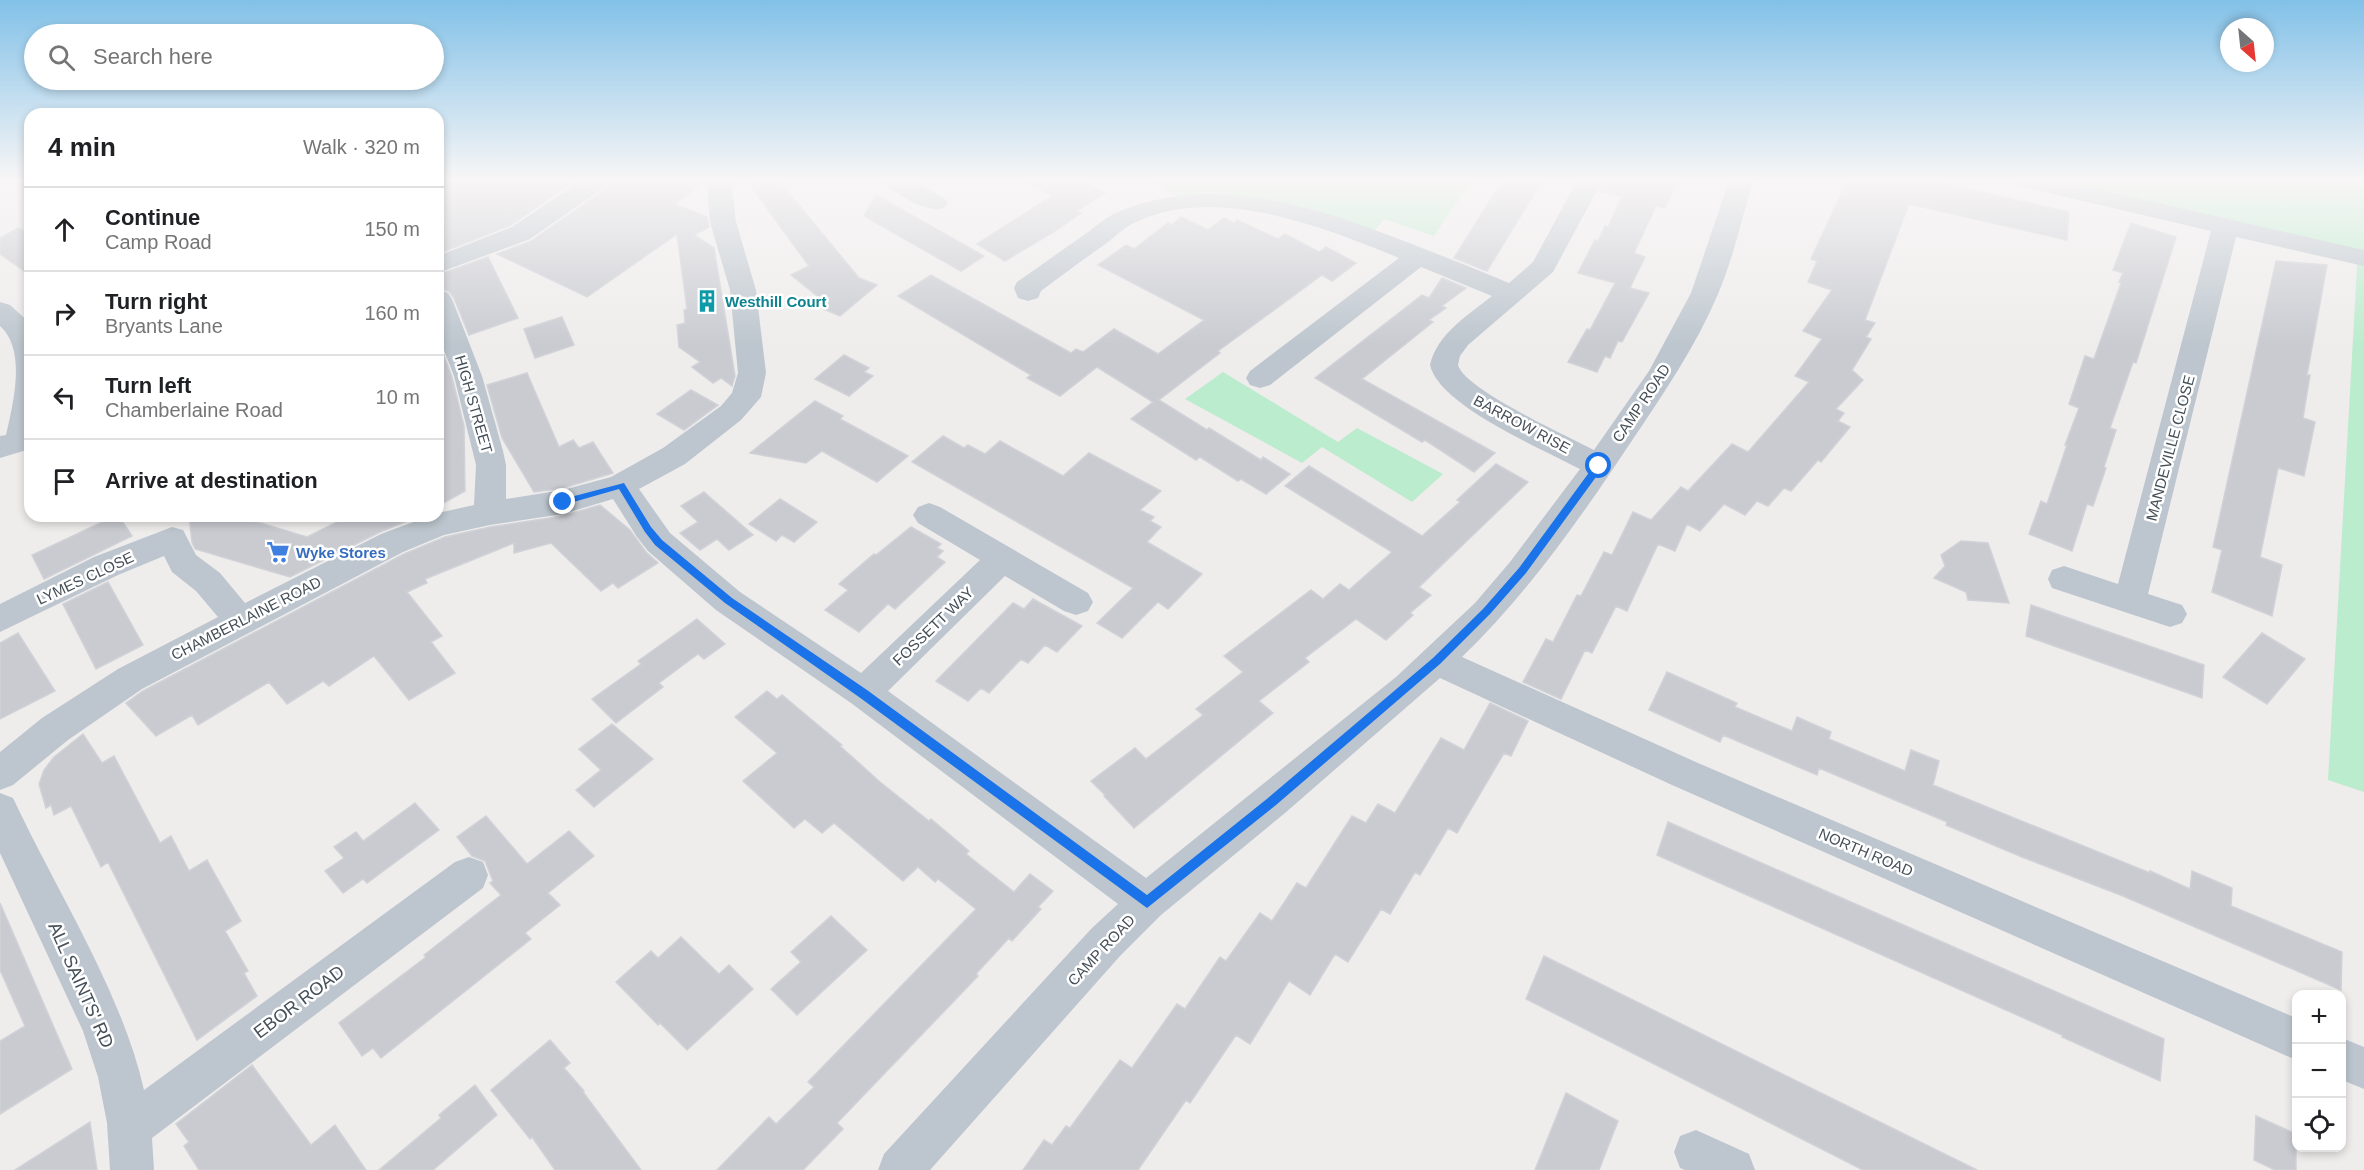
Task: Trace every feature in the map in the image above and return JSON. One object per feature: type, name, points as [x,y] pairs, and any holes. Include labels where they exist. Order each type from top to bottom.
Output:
[{"type":"street","points":[[444,263],[514,236]]},
{"type":"street","name":"CHAMBERLAINE ROAD","points":[[1,784],[33,746],[98,699],[240,620],[414,534],[458,520],[563,502],[621,485],[657,467],[682,450],[740,405],[749,390],[752,373],[742,290],[728,236]]},
{"type":"street","points":[[1028,292],[1028,288],[1100,236]]},
{"type":"street","points":[[1362,236],[1485,282],[1511,295]]},
{"type":"street","name":"BARROW RISE","points":[[1560,236],[1544,266],[1458,338],[1446,356],[1444,365],[1446,373],[1459,388],[1477,401],[1599,466]]},
{"type":"street","name":"CAMP ROAD","points":[[914,1166],[1106,942],[1147,902],[1272,801],[1437,661],[1487,612],[1522,571],[1599,466],[1660,376],[1705,293],[1723,236]]},
{"type":"street","name":"MANDEVILLE CLOSE","points":[[2130,601],[2223,236]]},
{"type":"street","points":[[2260,236],[2364,258]]},
{"type":"street","points":[[1260,378],[1418,256]]},
{"type":"street","points":[[0,311],[20,329],[24,344]]},
{"type":"street","name":"HIGH STREET","points":[[444,314],[468,376],[488,451],[491,465],[490,513]]},
{"type":"street","points":[[9,444],[24,409]]},
{"type":"street","points":[[621,485],[648,529],[659,542],[744,613],[863,693],[1147,902]]},
{"type":"street","points":[[929,515],[1076,602]]},
{"type":"street","name":"LYMES CLOSE","points":[[0,619],[106,566],[172,539],[184,563],[208,582],[240,620]]},
{"type":"street","name":"FOSSETT WAY","points":[[863,693],[1002,559]]},
{"type":"street","points":[[2064,579],[2170,614]]},
{"type":"street","name":"NORTH ROAD","points":[[1437,661],[1685,774],[2292,1037]]},
{"type":"street","name":"ALL SAINTS' RD","points":[[1,784],[98,1014],[110,1049],[129,1128],[132,1170]]},
{"type":"street","name":"EBOR ROAD","points":[[129,1128],[469,875]]},
{"type":"street","points":[[2346,1061],[2364,1068]]},
{"type":"green space","points":[[2293,236],[2364,236],[2364,792],[2328,780],[2357,268],[2356,250]]},
{"type":"green space","points":[[1223,372],[1338,442],[1357,428],[1443,474],[1412,502],[1322,447],[1302,463],[1185,399]]},
{"type":"building","points":[[4,236],[24,236],[24,271],[0,254],[0,238]]},
{"type":"building","points":[[444,236],[484,236],[444,252]]},
{"type":"building","points":[[539,236],[675,236],[587,297],[497,254],[531,241]]},
{"type":"building","points":[[677,236],[695,236],[714,248],[735,376],[732,386],[721,378],[713,383],[692,367],[700,362],[679,347],[677,325],[685,323],[684,310],[687,309]]},
{"type":"building","points":[[787,236],[824,236],[859,278],[877,285],[840,316],[814,305],[821,299],[791,275],[809,266]]},
{"type":"building","points":[[899,236],[948,236],[984,256],[961,271]]},
{"type":"building","points":[[990,236],[1047,236],[1005,261],[977,244]]},
{"type":"building","points":[[1152,236],[1271,236],[1278,239],[1288,236],[1319,252],[1326,247],[1356,263],[1332,281],[1322,275],[1218,351],[1220,353],[1159,400],[1207,430],[1209,428],[1261,460],[1263,457],[1290,474],[1266,494],[1241,479],[1238,481],[1200,457],[1196,460],[1131,419],[1153,402],[1097,367],[1060,396],[1027,378],[1031,375],[898,296],[931,275],[1071,353],[1076,349],[1083,352],[1114,329],[1158,354],[1204,320],[1098,265],[1126,245],[1134,249]]},
{"type":"building","points":[[1468,236],[1509,236],[1487,271],[1454,258]]},
{"type":"building","points":[[1601,236],[1642,236],[1634,253],[1645,257],[1630,288],[1649,293],[1622,342],[1618,341],[1610,358],[1605,356],[1597,372],[1568,362],[1587,329],[1590,330],[1615,283],[1578,273],[1595,240],[1598,241]]},
{"type":"building","points":[[1822,236],[1897,236],[1865,320],[1875,323],[1866,337],[1871,339],[1852,370],[1863,380],[1836,409],[1844,413],[1838,421],[1850,427],[1821,462],[1818,460],[1791,491],[1784,488],[1768,506],[1757,501],[1745,515],[1724,504],[1700,531],[1687,524],[1675,551],[1658,544],[1627,611],[1616,606],[1592,653],[1585,650],[1561,699],[1523,682],[1546,639],[1553,642],[1577,595],[1581,596],[1604,552],[1612,555],[1633,512],[1651,520],[1681,487],[1688,491],[1732,444],[1748,452],[1809,382],[1795,376],[1822,339],[1803,331],[1832,290],[1808,282],[1817,261],[1811,259]]},
{"type":"building","points":[[2048,236],[2067,236],[2067,240]]},
{"type":"building","points":[[2126,236],[2176,237],[2136,363],[2133,362],[2110,428],[2116,430],[2104,467],[2106,468],[2093,506],[2087,504],[2072,551],[2029,534],[2041,501],[2047,504],[2079,408],[2069,404],[2085,356],[2094,359],[2121,283],[2119,282],[2123,273],[2113,270]]},
{"type":"building","points":[[488,257],[518,318],[469,335],[454,298],[449,291],[444,290],[444,273]]},
{"type":"building","points":[[2276,261],[2327,265],[2307,375],[2310,375],[2303,418],[2315,422],[2304,476],[2278,468],[2260,557],[2282,565],[2272,616],[2212,592],[2222,550],[2213,547]]},
{"type":"building","points":[[1442,278],[1466,288],[1442,306],[1446,308],[1429,320],[1433,322],[1362,379],[1495,453],[1474,472],[1425,440],[1422,442],[1315,378],[1422,295],[1429,298]]},
{"type":"building","points":[[562,317],[574,345],[535,358],[524,329]]},
{"type":"building","points":[[844,355],[869,368],[864,372],[873,376],[849,396],[815,379]]},
{"type":"building","points":[[444,356],[452,377],[464,426],[465,491],[444,503]]},
{"type":"building","points":[[527,373],[559,447],[573,440],[579,448],[593,442],[613,473],[563,488],[534,492],[502,438],[487,385]]},
{"type":"building","points":[[691,390],[718,405],[684,430],[657,414]]},
{"type":"building","points":[[815,401],[843,416],[840,419],[908,456],[877,482],[822,451],[806,463],[750,453]]},
{"type":"building","points":[[943,436],[964,448],[968,445],[985,454],[1000,441],[1063,476],[1089,453],[1161,491],[1140,510],[1154,517],[1150,521],[1161,527],[1147,542],[1202,574],[1168,609],[1158,602],[1122,638],[1097,623],[1133,588],[912,462]]},
{"type":"building","points":[[1496,464],[1528,482],[1419,587],[1431,595],[1410,613],[1413,615],[1386,640],[1356,619],[1305,658],[1309,662],[1259,701],[1273,713],[1134,828],[1091,781],[1135,748],[1146,759],[1203,715],[1196,709],[1243,672],[1224,656],[1311,590],[1323,599],[1340,584],[1349,590],[1392,552],[1285,486],[1309,466],[1422,536],[1460,502],[1457,500]]},
{"type":"building","points":[[704,492],[753,535],[729,550],[717,539],[700,550],[680,533],[698,522],[681,506]]},
{"type":"building","points":[[780,499],[817,522],[794,542],[782,535],[776,541],[749,524]]},
{"type":"building","points":[[600,505],[630,530],[646,552],[658,563],[618,588],[613,583],[601,591],[551,543],[514,553],[514,543],[425,579],[427,583],[407,592],[442,636],[431,642],[455,673],[409,700],[374,656],[329,686],[323,681],[287,704],[269,682],[198,725],[192,715],[156,736],[126,703],[143,691],[404,554],[445,537],[490,527],[563,516]]},
{"type":"building","points":[[102,522],[123,522],[132,536],[44,579],[32,555]]},
{"type":"building","points":[[190,522],[257,522],[307,537],[337,522],[404,522],[290,577],[195,549]]},
{"type":"building","points":[[911,527],[941,544],[937,548],[943,551],[937,557],[945,562],[895,609],[888,604],[859,632],[825,610],[848,590],[839,584]]},
{"type":"building","points":[[1961,541],[1988,543],[2009,603],[1968,600],[1966,592],[1934,578],[1945,566],[1941,555]]},
{"type":"building","points":[[108,582],[143,645],[96,669],[63,604]]},
{"type":"building","points":[[1033,599],[1082,626],[1057,652],[1045,645],[1028,663],[1021,659],[989,693],[981,688],[968,701],[936,681],[1013,603],[1024,609]]},
{"type":"building","points":[[2031,605],[2204,665],[2202,698],[2026,636]]},
{"type":"building","points":[[697,619],[725,644],[704,659],[698,654],[659,683],[663,687],[616,723],[592,699],[641,664],[638,661]]},
{"type":"building","points":[[18,633],[55,691],[0,719],[0,643]]},
{"type":"building","points":[[2262,633],[2305,659],[2267,704],[2223,677]]},
{"type":"building","points":[[1667,672],[1737,703],[1735,707],[1792,731],[1797,717],[1831,732],[1829,739],[1905,771],[1911,750],[1939,761],[1933,785],[2190,889],[2192,871],[2232,888],[2231,906],[2342,952],[2341,990],[2123,896],[1946,825],[1947,822],[1819,768],[1817,775],[1723,735],[1720,742],[1649,710]]},
{"type":"building","points":[[767,691],[777,699],[782,695],[842,745],[840,746],[880,782],[929,821],[931,819],[969,851],[966,854],[1014,892],[1030,874],[1053,891],[1038,907],[1041,909],[1012,941],[1009,938],[976,974],[978,976],[837,1123],[843,1129],[803,1170],[717,1170],[769,1117],[776,1124],[814,1087],[808,1082],[976,909],[938,879],[935,882],[918,867],[903,881],[834,823],[822,833],[805,819],[794,828],[743,781],[777,753],[735,717]]},
{"type":"building","points":[[1490,703],[1528,721],[1511,756],[1504,753],[1457,833],[1448,828],[1420,875],[1415,872],[1390,914],[1381,909],[1348,962],[1335,954],[1310,995],[1289,981],[1250,1044],[1236,1035],[1190,1103],[1186,1100],[1138,1170],[1023,1170],[1044,1140],[1052,1145],[1066,1126],[1070,1128],[1120,1060],[1132,1068],[1177,1004],[1185,1009],[1220,957],[1226,961],[1260,913],[1272,921],[1297,883],[1306,888],[1352,816],[1366,823],[1378,804],[1395,813],[1441,738],[1464,750]]},
{"type":"building","points":[[612,724],[653,759],[594,807],[576,790],[601,770],[579,749]]},
{"type":"building","points":[[83,734],[102,763],[114,756],[160,843],[171,836],[189,871],[207,860],[241,921],[225,931],[248,971],[244,973],[257,996],[197,1040],[108,862],[101,867],[71,806],[54,815],[51,805],[46,808],[39,784],[44,770],[54,757]]},
{"type":"building","points":[[415,803],[439,830],[367,883],[363,879],[343,893],[325,871],[344,858],[334,847],[356,832],[363,841]]},
{"type":"building","points":[[486,816],[527,864],[569,831],[594,856],[548,893],[560,905],[525,933],[531,939],[381,1058],[373,1048],[362,1056],[339,1023],[426,957],[424,955],[501,895],[490,883],[493,881],[485,861],[472,856],[457,837]]},
{"type":"building","points":[[1668,822],[2164,1039],[2160,1081],[1657,855]]},
{"type":"building","points":[[0,903],[72,1069],[0,1114],[0,1041],[25,1026],[0,970]]},
{"type":"building","points":[[831,916],[867,950],[797,1015],[771,989],[801,962],[791,952]]},
{"type":"building","points":[[681,937],[719,974],[729,965],[753,989],[687,1050],[660,1023],[658,1025],[616,982],[651,951],[658,958]]},
{"type":"building","points":[[1544,956],[1977,1170],[1863,1170],[1526,999]]},
{"type":"building","points":[[550,1040],[570,1063],[564,1068],[584,1091],[641,1170],[555,1170],[532,1137],[530,1139],[491,1090]]},
{"type":"building","points":[[252,1065],[311,1145],[335,1125],[366,1170],[199,1170],[184,1146],[189,1142],[176,1124]]},
{"type":"building","points":[[475,1085],[497,1115],[433,1170],[379,1170],[441,1118],[439,1115]]},
{"type":"building","points":[[1566,1093],[1618,1121],[1599,1170],[1535,1170]]},
{"type":"building","points":[[2256,1116],[2292,1132],[2292,1152],[2296,1152],[2296,1170],[2275,1170],[2254,1160]]},
{"type":"building","points":[[90,1122],[97,1170],[15,1170]]},
{"type":"place","name":"Westhill Court","points":[[707,301]]},
{"type":"place","name":"Wyke Stores","points":[[278,552]]},
{"type":"route","points":[[563,502],[621,485],[648,529],[659,542],[728,601],[863,693],[1147,902],[1272,801],[1437,661],[1487,612],[1522,571],[1599,466]]}]
